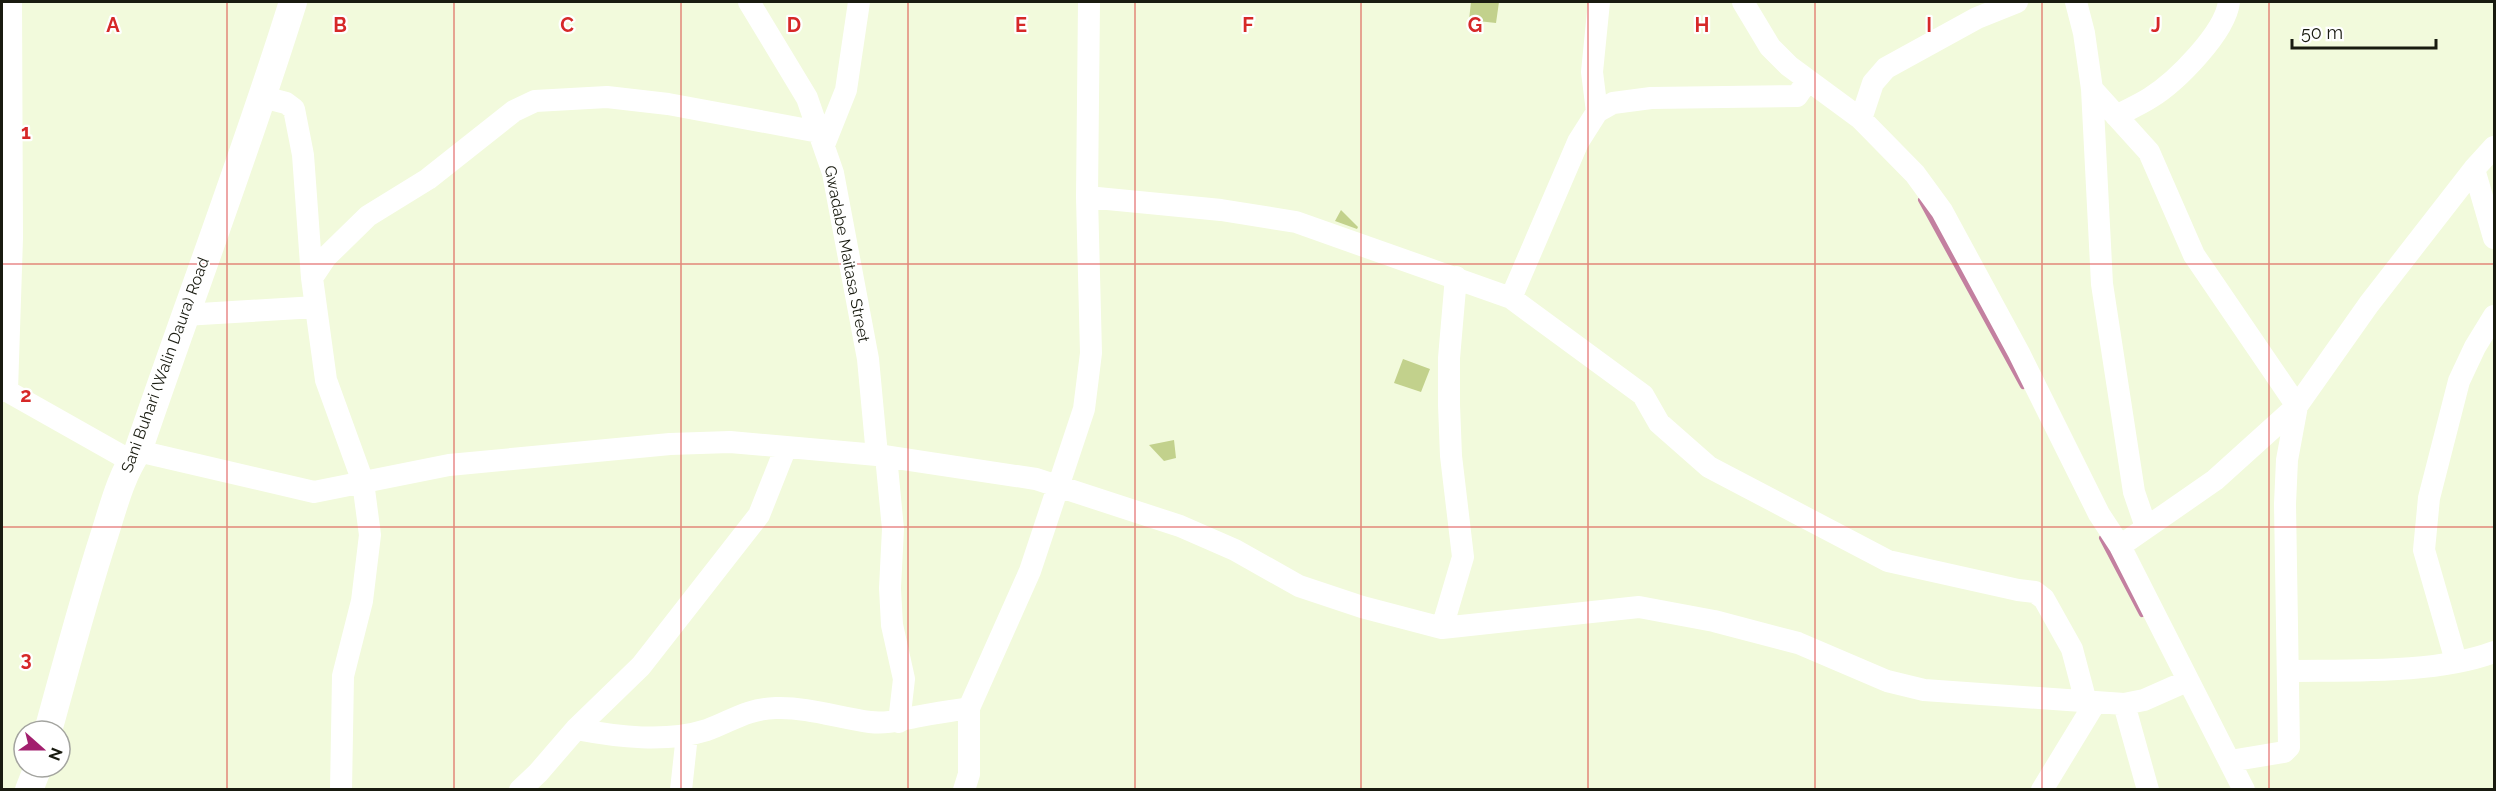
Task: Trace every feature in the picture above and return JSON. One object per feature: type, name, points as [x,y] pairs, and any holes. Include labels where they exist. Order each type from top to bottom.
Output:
[{"type":"street","points":[[11,2],[13,170],[5,303],[4,391],[134,456],[314,492],[449,465],[670,444],[730,442],[881,455],[1026,477],[1060,486],[1180,526],[1235,550],[1299,586],[1362,608],[1442,628],[1639,607],[1714,621],[1798,643],[1887,681],[1924,690],[2090,703],[2134,702],[2187,681]]},
{"type":"street","name":"Sani Buhari (Walin Daura) Road","points":[[51,719],[85,594],[263,97],[293,2]]},
{"type":"street","name":"Gwadabe Maitasa Street","points":[[749,2],[807,98],[833,173],[868,359],[893,529],[890,588],[892,625],[904,679],[899,722]]},
{"type":"street","points":[[312,278],[326,257],[368,216],[428,179],[514,111],[535,101],[617,99],[668,104],[821,139],[846,90],[859,2]]},
{"type":"street","points":[[964,789],[969,774],[969,708],[1030,571],[1084,409],[1091,353],[1086,197],[1089,2]]},
{"type":"street","points":[[1597,112],[1592,72],[1599,2]]},
{"type":"street","points":[[1743,2],[1770,47],[1789,66],[1803,88],[1861,119],[1915,174],[1942,211],[2014,343],[2099,514],[2120,546],[2244,789]]},
{"type":"street","points":[[1861,119],[1873,83],[1886,68],[1977,18],[2016,2]]},
{"type":"street","points":[[2076,2],[2084,33],[2092,89],[2102,284],[2134,492],[2146,527]]},
{"type":"street","points":[[2116,116],[2150,98],[2178,76],[2216,32],[2227,12],[2229,2]]},
{"type":"street","points":[[1511,298],[1578,142],[1597,112],[1613,103],[1651,98],[1803,88]]},
{"type":"street","points":[[2092,89],[2150,152],[2194,255],[2298,406],[2287,460],[2285,504],[2289,747],[2284,752],[2230,761]]},
{"type":"street","points":[[263,97],[286,103],[294,109],[303,155],[312,278],[326,380],[363,482],[370,535],[362,601],[343,676],[341,789]]},
{"type":"street","points":[[2120,546],[2215,480],[2298,406],[2369,304],[2474,169],[2494,147]]},
{"type":"street","points":[[2474,169],[2494,238]]},
{"type":"street","points":[[1086,197],[1221,210],[1296,222],[1511,298],[1643,395],[1659,423],[1709,467],[1888,561],[2035,592],[2044,599],[2072,649],[2090,703],[2042,789]]},
{"type":"street","points":[[1442,628],[1463,557],[1451,456],[1449,405],[1449,358],[1456,277]]},
{"type":"street","points":[[184,315],[316,307]]},
{"type":"street","points":[[2456,661],[2424,550],[2429,498],[2459,381],[2475,347],[2494,316]]},
{"type":"street","points":[[520,789],[538,773],[576,729],[642,666],[759,515],[786,447]]},
{"type":"street","points":[[2288,671],[2374,670],[2456,661],[2494,652]]},
{"type":"street","points":[[2134,702],[2148,789]]},
{"type":"street","points":[[576,729],[658,738],[687,735],[709,729],[743,713],[776,708],[826,713],[872,722],[899,722],[914,717],[969,708]]},
{"type":"street","points":[[681,789],[687,735]]},
{"type":"building","points":[[1471,2],[1499,2],[1496,23],[1469,20]]},
{"type":"building","points":[[1341,210],[1358,227],[1357,229],[1335,221]]},
{"type":"building","points":[[1403,359],[1430,369],[1421,392],[1394,383]]},
{"type":"building","points":[[1174,440],[1176,458],[1164,461],[1149,445]]},
{"type":"waterway","points":[[1921,200],[2023,386]]},
{"type":"waterway","points":[[2102,538],[2142,614]]}]
